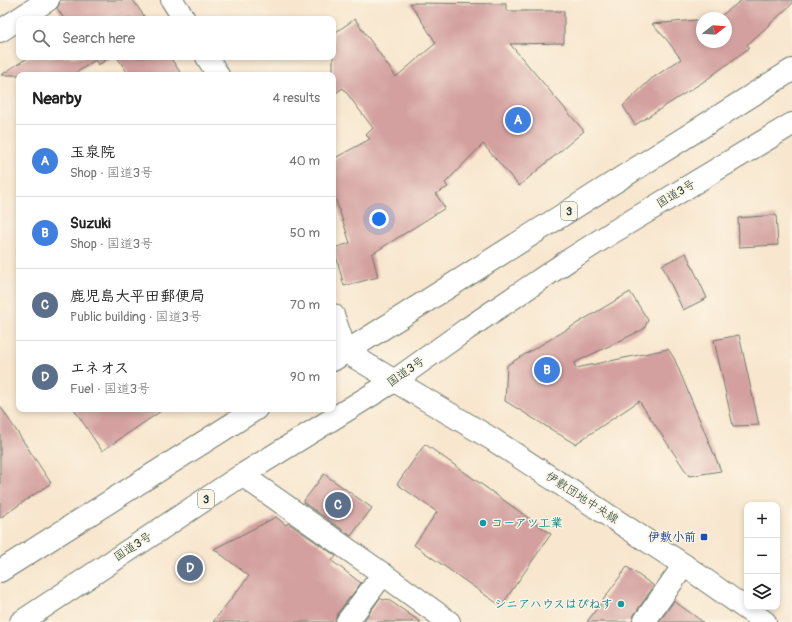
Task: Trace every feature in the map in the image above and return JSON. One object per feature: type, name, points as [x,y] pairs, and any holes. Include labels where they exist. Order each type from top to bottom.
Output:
[{"type":"main road","points":[[23,16],[48,0]]},
{"type":"main road","points":[[172,0],[182,16]]},
{"type":"main road","points":[[0,31],[16,21]]},
{"type":"main road","points":[[209,60],[216,72]]},
{"type":"main road","name":"3","points":[[339,356],[792,70]]},
{"type":"main road","name":"国道3号","points":[[21,622],[242,475],[394,381],[467,329],[569,260],[792,124]]},
{"type":"main road","points":[[336,336],[339,356]]},
{"type":"main road","name":"伊敷団地中央線","points":[[339,356],[394,381],[492,439],[684,565],[765,622]]},
{"type":"main road","points":[[0,571],[251,412]]},
{"type":"main road","points":[[242,475],[449,622]]},
{"type":"main road","points":[[644,622],[684,565]]},
{"type":"main road","points":[[347,622],[383,574]]},
{"type":"building","points":[[60,0],[133,0],[144,16],[62,16],[57,8]]},
{"type":"building","points":[[742,0],[792,0],[792,4],[747,45],[749,48],[706,80],[635,125],[623,106],[651,79],[681,59],[667,40],[652,24],[696,20],[696,48],[732,48],[732,12],[726,12]]},
{"type":"building","points":[[410,3],[506,4],[506,11],[564,11],[564,43],[510,44],[584,131],[519,186],[483,144],[445,183],[448,187],[436,194],[445,208],[372,254],[378,277],[344,286],[336,256],[336,247],[350,243],[336,200],[336,157],[370,139],[366,135],[373,128],[343,88],[336,93],[336,72],[333,72],[333,60],[336,60],[336,32],[355,19],[396,77],[436,43]]},
{"type":"building","points":[[24,60],[95,60],[77,72],[16,72],[16,75],[1,75]]},
{"type":"building","points":[[95,60],[106,60],[98,65]]},
{"type":"building","points":[[119,60],[172,60],[180,72],[127,72]]},
{"type":"building","points":[[776,215],[778,245],[739,247],[738,218]]},
{"type":"building","points":[[686,253],[707,298],[683,310],[662,265]]},
{"type":"building","points":[[630,292],[648,320],[644,329],[574,363],[576,368],[668,349],[674,358],[721,471],[689,476],[639,401],[575,444],[505,401],[507,365]]},
{"type":"building","points":[[739,335],[759,425],[733,426],[714,340]]},
{"type":"building","points":[[0,406],[51,483],[0,518]]},
{"type":"building","points":[[76,412],[160,412],[102,451]]},
{"type":"building","name":"コーアツ工業","points":[[425,444],[551,534],[501,606],[414,545],[437,512],[397,484]]},
{"type":"building","points":[[324,474],[372,508],[351,536],[303,502]]},
{"type":"building","points":[[276,517],[286,525],[288,523],[336,556],[332,561],[361,583],[337,614],[335,622],[213,622],[249,576],[214,549]]},
{"type":"building","name":"シニアハウスはぴねす","points":[[627,567],[654,586],[634,615],[632,622],[587,622]]},
{"type":"building","points":[[380,598],[383,600],[387,599],[421,622],[363,622]]},
{"type":"building","points":[[674,601],[703,622],[659,622]]},
{"type":"place","name":"玉泉院","points":[[518,120]]},
{"type":"place","name":"Suzuki","points":[[547,370]]},
{"type":"place","name":"鹿児島大平田郵便局","points":[[338,505]]},
{"type":"place","name":"コーアツ工業","points":[[483,523]]},
{"type":"place","name":"伊敷小前","points":[[704,537]]},
{"type":"place","name":"エネオス","points":[[190,568]]},
{"type":"place","name":"シニアハウスはぴねす","points":[[621,604]]}]
